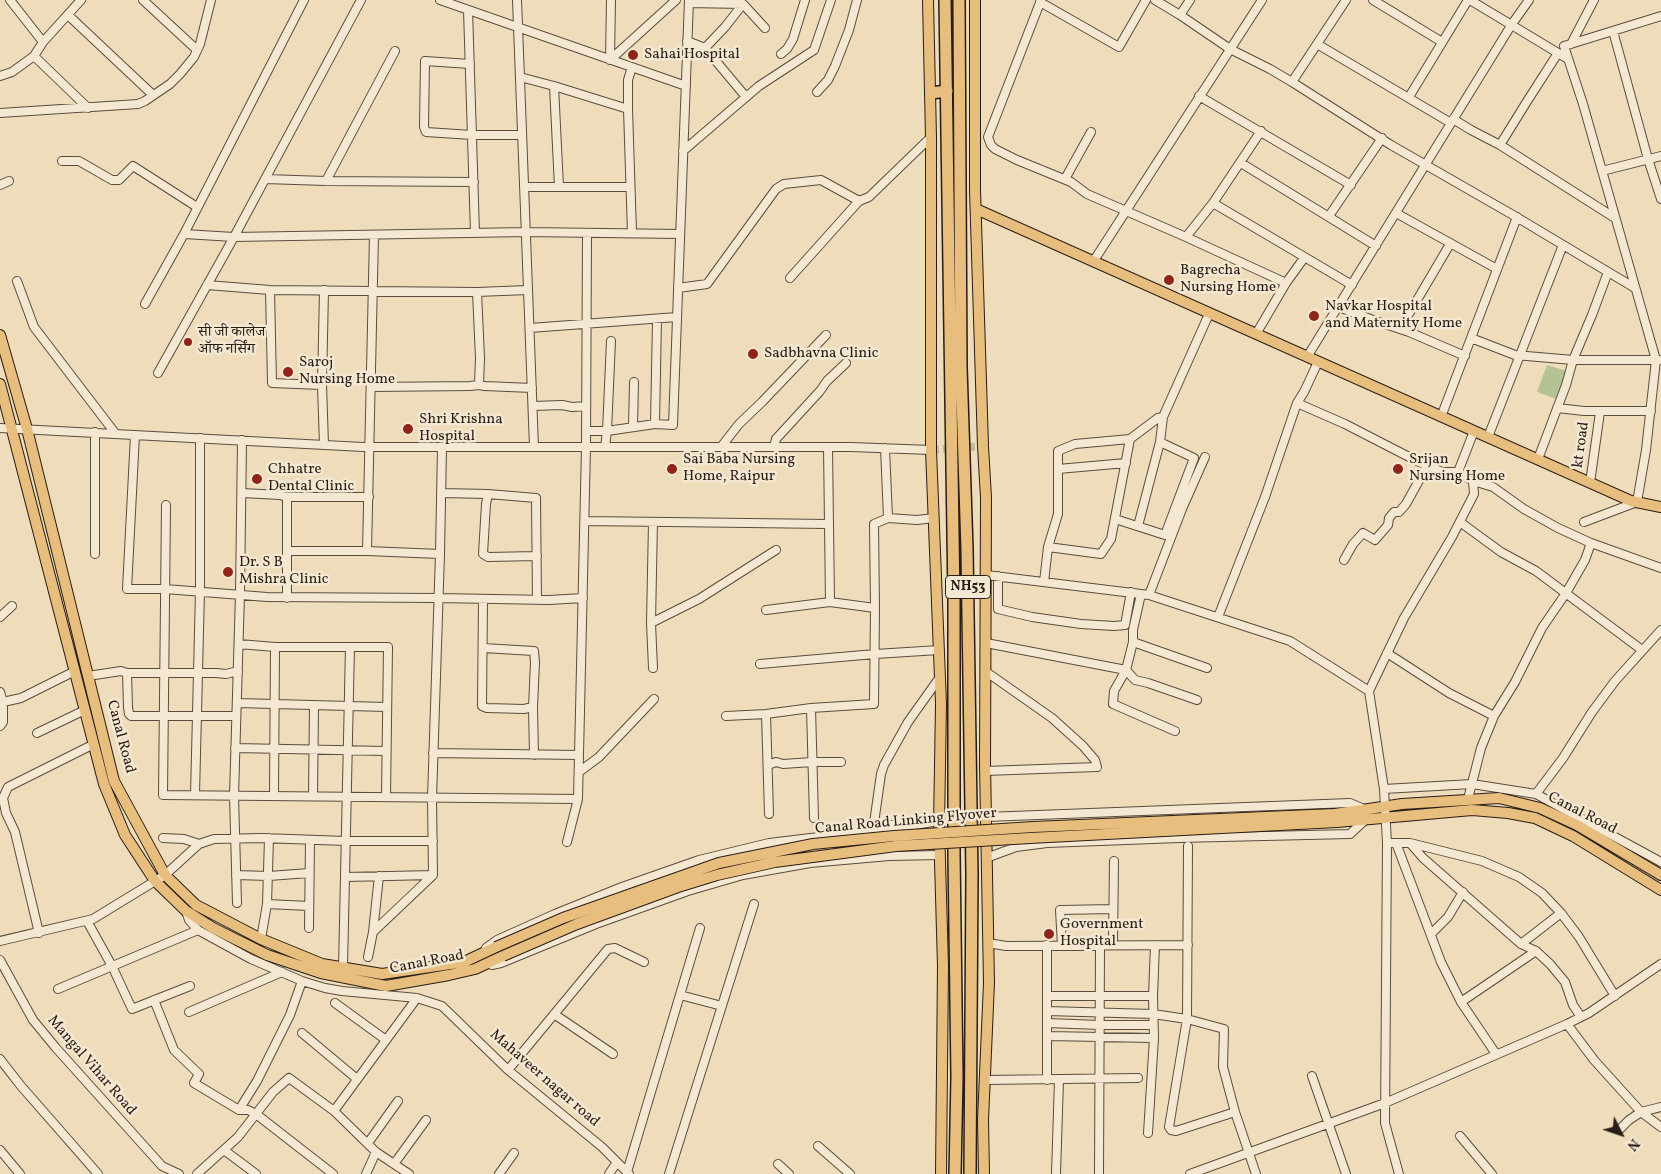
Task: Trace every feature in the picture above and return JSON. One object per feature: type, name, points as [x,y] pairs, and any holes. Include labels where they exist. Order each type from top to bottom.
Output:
[{"type":"highway","name":"NH53","points":[[945,0],[954,599],[954,865],[957,1077],[955,1174]]},
{"type":"highway","name":"NH53","points":[[959,0],[961,367],[968,557],[972,874],[970,1174]]},
{"type":"highway","points":[[931,92],[947,91]]},
{"type":"main road","points":[[928,0],[931,92],[931,450],[940,677],[942,1174]]},
{"type":"main road","points":[[975,0],[976,209],[986,498],[985,771],[989,983],[983,1120],[984,1174]]},
{"type":"main road","points":[[976,209],[1590,483],[1637,502],[1661,507]]},
{"type":"main road","name":"Canal Road","points":[[0,334],[27,429],[114,781],[166,875],[196,905],[261,939],[322,964],[382,974],[464,962],[472,964]]},
{"type":"main road","name":"Canal Road","points":[[0,384],[104,784],[125,835],[155,881],[186,911],[214,928],[266,955],[321,973],[386,986],[449,975],[472,964]]},
{"type":"main road","name":"Canal Road","points":[[1364,815],[1385,806],[1499,798],[1540,808],[1578,825],[1661,875]]},
{"type":"main road","name":"Canal Road","points":[[1364,815],[1385,818],[1472,810],[1508,813],[1535,818],[1573,836],[1661,890]]},
{"type":"main road","name":"Canal Road Linking Flyover","points":[[472,964],[503,956],[577,924],[678,887],[718,874],[775,862],[896,846],[1364,815]]},
{"type":"main road","name":"Canal Road Linking Flyover","points":[[472,964],[496,947],[563,918],[719,862],[813,844],[894,836],[1033,827],[1336,818]]},
{"type":"street","points":[[10,0],[43,42]]},
{"type":"street","points":[[0,76],[12,72],[34,56],[43,42],[81,0]]},
{"type":"street","points":[[143,0],[197,50]]},
{"type":"street","points":[[0,113],[138,104],[170,84],[194,57],[212,0]]},
{"type":"street","points":[[145,304],[184,234],[304,0]]},
{"type":"street","points":[[158,373],[234,237],[361,0]]},
{"type":"street","points":[[440,0],[686,86]]},
{"type":"street","points":[[517,0],[534,447]]},
{"type":"street","points":[[610,60],[611,0]]},
{"type":"street","points":[[610,60],[676,0]]},
{"type":"street","points":[[781,54],[793,39],[805,0]]},
{"type":"street","points":[[683,150],[746,97],[775,75],[814,50],[831,0]]},
{"type":"street","points":[[818,92],[828,80],[835,66],[849,30],[857,0]]},
{"type":"street","points":[[1146,0],[1119,47],[1040,1],[988,137],[990,145],[995,149],[1071,182],[1087,194],[1286,283]]},
{"type":"street","points":[[1155,0],[1230,49],[1270,69],[1425,164],[1635,288]]},
{"type":"street","points":[[1180,15],[1190,0]]},
{"type":"street","points":[[1093,262],[1262,0]]},
{"type":"street","points":[[1292,82],[1346,0]]},
{"type":"street","points":[[1373,0],[1442,42]]},
{"type":"street","points":[[1409,97],[1469,0],[1568,59]]},
{"type":"street","points":[[1307,357],[1528,0]]},
{"type":"street","points":[[1571,44],[1594,0]]},
{"type":"street","points":[[587,431],[607,431],[655,424],[673,425],[689,1],[743,4],[765,28]]},
{"type":"street","points":[[705,48],[743,4]]},
{"type":"street","points":[[468,10],[475,233]]},
{"type":"street","points":[[68,15],[153,95]]},
{"type":"street","points":[[1584,522],[1637,502],[1659,360],[1635,288],[1564,46],[1633,23],[1661,16]]},
{"type":"street","points":[[1613,31],[1648,159],[1661,199]]},
{"type":"street","points":[[687,41],[705,48],[746,97]]},
{"type":"street","points":[[1317,44],[1452,121],[1500,145],[1615,218]]},
{"type":"street","points":[[326,182],[394,51]]},
{"type":"street","points":[[1500,145],[1558,53]]},
{"type":"street","points":[[34,56],[88,108]]},
{"type":"street","points":[[470,64],[425,61],[424,127],[426,132],[472,135],[522,135]]},
{"type":"street","points":[[632,67],[628,80],[632,233]]},
{"type":"street","points":[[520,77],[628,109]]},
{"type":"street","points":[[554,86],[559,187]]},
{"type":"street","points":[[1199,96],[1351,185]]},
{"type":"street","points":[[1186,237],[1213,203],[1261,131]]},
{"type":"street","points":[[1065,179],[1091,132]]},
{"type":"street","points":[[790,278],[859,201],[869,198],[931,137]]},
{"type":"street","points":[[1329,216],[1382,138]]},
{"type":"street","points":[[1602,171],[1661,156]]},
{"type":"street","points":[[62,161],[79,161],[112,180],[119,180],[133,166],[197,207]]},
{"type":"street","points":[[1241,163],[1376,246]]},
{"type":"street","points":[[265,179],[326,182],[474,182]]},
{"type":"street","points":[[678,288],[707,284],[776,189],[784,184],[821,180],[859,201]]},
{"type":"street","points":[[0,185],[9,181]]},
{"type":"street","points":[[524,187],[630,187]]},
{"type":"street","points":[[1213,203],[1352,285]]},
{"type":"street","points":[[1396,213],[1497,270]]},
{"type":"street","points":[[1441,416],[1517,217]]},
{"type":"street","points":[[184,234],[234,237],[526,232],[680,234]]},
{"type":"street","points":[[567,842],[578,799],[579,772],[587,431],[586,233]]},
{"type":"street","points":[[367,551],[374,235]]},
{"type":"street","points":[[1400,329],[1450,244]]},
{"type":"street","points":[[1488,437],[1563,245]]},
{"type":"street","points":[[1256,334],[1286,283],[1304,258]]},
{"type":"street","points":[[1538,459],[1566,386],[1573,360],[1608,272]]},
{"type":"street","points":[[17,281],[34,327],[115,434]]},
{"type":"street","points":[[207,285],[270,290],[477,292],[528,290]]},
{"type":"street","points":[[270,290],[272,383],[322,385]]},
{"type":"street","points":[[324,290],[322,385],[324,445]]},
{"type":"street","points":[[477,292],[480,358],[479,385]]},
{"type":"street","points":[[1338,307],[1400,329],[1465,356]]},
{"type":"street","points":[[1138,526],[1160,442],[1163,417],[1210,314]]},
{"type":"street","points":[[530,328],[677,317]]},
{"type":"street","points":[[655,424],[657,319]]},
{"type":"street","points":[[721,447],[739,424],[826,335]]},
{"type":"street","points":[[1471,338],[1521,356],[1573,360],[1659,360]]},
{"type":"street","points":[[605,447],[611,341]]},
{"type":"street","points":[[1218,617],[1265,497],[1296,403],[1304,392],[1318,362]]},
{"type":"street","points":[[774,447],[776,439],[827,381],[846,363]]},
{"type":"street","points":[[633,427],[634,382]]},
{"type":"street","points":[[372,387],[479,385],[532,388]]},
{"type":"street","points":[[1296,403],[1345,424],[1427,466],[1442,472],[1458,472],[1473,482],[1493,487],[1541,519],[1591,543],[1661,568]]},
{"type":"street","points":[[533,406],[586,406]]},
{"type":"street","points":[[1557,408],[1600,412],[1651,411]]},
{"type":"street","name":"kt road","points":[[1590,483],[1600,412]]},
{"type":"street","points":[[1044,582],[1048,547],[1058,514],[1058,451],[1075,444],[1130,439],[1158,418],[1163,417]]},
{"type":"street","points":[[0,428],[370,447],[828,447],[931,450]]},
{"type":"street","points":[[1458,472],[1474,431]]},
{"type":"street","points":[[95,432],[95,554]]},
{"type":"street","points":[[134,434],[127,589],[165,588],[267,598],[537,600],[583,598]]},
{"type":"street","points":[[195,795],[200,591],[200,438]]},
{"type":"street","points":[[1048,547],[1101,554],[1111,539],[1130,439]]},
{"type":"street","points":[[237,903],[234,796],[239,644],[242,440]]},
{"type":"street","points":[[1115,519],[1165,535],[1194,458],[1160,442]]},
{"type":"street","points":[[373,932],[434,875],[432,798],[442,447]]},
{"type":"street","points":[[828,447],[830,602]]},
{"type":"street","points":[[885,448],[888,518]]},
{"type":"street","points":[[1175,730],[1113,704],[1114,691],[1126,670],[1133,642],[1133,630],[1145,594],[1204,457]]},
{"type":"street","points":[[1058,469],[1126,463]]},
{"type":"street","points":[[1344,560],[1353,544],[1363,533],[1374,540],[1388,525],[1389,518],[1394,512],[1399,512],[1406,504],[1427,466]]},
{"type":"street","points":[[1399,1174],[1385,1124],[1388,843],[1384,789],[1369,691],[1404,618],[1460,522],[1474,494],[1473,482]]},
{"type":"street","points":[[242,493],[287,497],[369,497]]},
{"type":"street","points":[[441,494],[488,494],[536,498],[537,600]]},
{"type":"street","points":[[488,494],[483,554],[488,557],[537,556]]},
{"type":"street","points":[[287,497],[287,598]]},
{"type":"street","points":[[166,505],[163,795],[578,799]]},
{"type":"street","points":[[726,716],[874,704],[874,524],[888,518],[917,520],[934,518]]},
{"type":"street","points":[[585,521],[829,524]]},
{"type":"street","points":[[653,522],[651,622],[653,668]]},
{"type":"street","points":[[1460,522],[1501,552],[1536,571],[1642,650]]},
{"type":"street","points":[[1468,799],[1481,748],[1494,716],[1515,682],[1542,628],[1566,593],[1585,560],[1591,543]]},
{"type":"street","points":[[651,622],[699,599],[776,550]]},
{"type":"street","points":[[287,551],[367,551],[440,554]]},
{"type":"street","points":[[986,575],[1145,594],[1290,641],[1369,691]]},
{"type":"street","points":[[998,576],[998,609],[1032,617],[1081,624],[1125,625],[1131,592]]},
{"type":"street","points":[[482,599],[482,706],[487,708],[524,709],[534,707]]},
{"type":"street","points":[[766,610],[830,602],[875,608]]},
{"type":"street","points":[[0,617],[12,606]]},
{"type":"street","points":[[1536,794],[1563,758],[1592,712],[1615,681],[1661,630]]},
{"type":"street","points":[[1133,642],[1207,668]]},
{"type":"street","points":[[986,643],[1126,670],[1136,680],[1197,700]]},
{"type":"street","points":[[239,644],[388,647],[386,797]]},
{"type":"street","points":[[274,796],[276,646]]},
{"type":"street","points":[[343,968],[350,647]]},
{"type":"street","points":[[483,648],[534,651],[534,755]]},
{"type":"street","points":[[760,664],[939,650]]},
{"type":"street","points":[[1387,653],[1449,693],[1494,716]]},
{"type":"street","points":[[3,702],[21,698],[75,671]]},
{"type":"street","points":[[88,676],[121,671],[127,673],[197,674],[226,674],[238,671]]},
{"type":"street","points":[[985,771],[1097,767],[1096,760],[1052,718],[986,671]]},
{"type":"street","points":[[127,673],[130,714],[137,717],[236,716]]},
{"type":"street","points":[[902,827],[893,824],[874,823],[881,774],[908,722],[940,677]]},
{"type":"street","points":[[0,692],[3,702],[3,722],[0,726]]},
{"type":"street","points":[[579,772],[599,757],[654,699]]},
{"type":"street","points":[[237,703],[387,708]]},
{"type":"street","points":[[313,796],[314,706]]},
{"type":"street","points":[[811,708],[814,818]]},
{"type":"street","points":[[37,733],[85,710]]},
{"type":"street","points":[[766,714],[769,814]]},
{"type":"street","points":[[39,933],[15,832],[6,813],[3,798],[8,787],[94,744]]},
{"type":"street","points":[[235,748],[386,751]]},
{"type":"street","points":[[433,753],[579,755]]},
{"type":"street","points":[[768,765],[776,762],[783,764],[841,762]]},
{"type":"street","points":[[1384,789],[1472,784],[1536,794],[1661,862]]},
{"type":"street","points":[[986,817],[1350,803],[1364,815],[1350,834],[1047,843],[1016,846],[986,858]]},
{"type":"street","points":[[472,964],[497,940],[555,914],[699,860],[769,843],[940,821]]},
{"type":"street","points":[[163,838],[184,839],[199,844]]},
{"type":"street","points":[[0,941],[93,919],[166,875],[199,844],[214,838],[269,838],[346,842],[433,841]]},
{"type":"street","points":[[261,939],[267,904],[269,838]]},
{"type":"street","points":[[309,928],[310,840]]},
{"type":"street","points":[[1388,843],[1410,843],[1482,861],[1519,877],[1542,893],[1561,913],[1579,937],[1615,996]]},
{"type":"street","points":[[1396,843],[1441,962],[1461,1002],[1496,1054]]},
{"type":"street","points":[[1410,843],[1423,858],[1521,944],[1536,951],[1561,976],[1573,1005],[1581,1017]]},
{"type":"street","points":[[1188,846],[1187,1019],[1169,1127],[1171,1130],[1176,1131],[1235,1112]]},
{"type":"street","points":[[472,964],[501,963],[605,921],[688,891],[743,875],[810,863],[889,856],[940,855]]},
{"type":"street","points":[[1113,945],[1114,861]]},
{"type":"street","points":[[236,875],[269,876],[309,873]]},
{"type":"street","points":[[344,878],[434,875]]},
{"type":"street","points":[[368,956],[373,932],[379,876]]},
{"type":"street","points":[[1431,934],[1448,917],[1463,892]]},
{"type":"street","points":[[267,904],[309,906]]},
{"type":"street","points":[[669,1174],[754,904]]},
{"type":"street","points":[[1062,945],[1060,910],[1113,909]]},
{"type":"street","points":[[186,911],[189,920],[198,930],[243,956],[302,981],[342,991],[417,998]]},
{"type":"street","points":[[1521,944],[1561,913]]},
{"type":"street","points":[[87,921],[112,966],[132,1009],[190,986]]},
{"type":"street","points":[[628,1173],[700,928]]},
{"type":"street","points":[[58,989],[198,930]]},
{"type":"street","points":[[988,943],[1006,946],[1188,945]]},
{"type":"street","points":[[1047,945],[1047,1080]]},
{"type":"street","points":[[1099,1174],[1100,945]]},
{"type":"street","points":[[1148,1132],[1154,1038],[1155,945]]},
{"type":"street","points":[[508,1070],[608,949],[615,948],[644,962]]},
{"type":"street","points":[[1461,1002],[1536,951]]},
{"type":"street","name":"Mangal Vihar Road","points":[[0,960],[33,1020],[50,1041],[162,1166],[179,1174]]},
{"type":"street","points":[[1190,1174],[1385,1103],[1567,1024],[1615,996],[1661,964]]},
{"type":"street","points":[[189,1012],[282,972]]},
{"type":"street","points":[[239,1110],[257,1082],[290,1016],[302,981]]},
{"type":"street","points":[[680,995],[722,1006]]},
{"type":"street","points":[[1047,996],[1153,996]]},
{"type":"street","points":[[334,1111],[417,998]]},
{"type":"street","name":"Mahaveer nagar road","points":[[417,998],[442,1006],[508,1070],[602,1147],[628,1173]]},
{"type":"street","points":[[154,1000],[174,1050],[199,1074],[194,1083],[239,1110],[248,1110],[256,1114],[333,1174]]},
{"type":"street","points":[[335,1003],[386,1040]]},
{"type":"street","points":[[1047,1011],[1153,1014],[1187,1019],[1224,1029],[1223,1067],[1235,1112],[1256,1174]]},
{"type":"street","points":[[554,1014],[613,1054]]},
{"type":"street","points":[[1047,1023],[1153,1025]]},
{"type":"street","points":[[1567,1024],[1594,1060],[1641,1112],[1661,1127]]},
{"type":"street","points":[[302,1033],[358,1079]]},
{"type":"street","points":[[1048,1036],[1154,1038]]},
{"type":"street","points":[[0,1059],[21,1086],[98,1174]]},
{"type":"street","points":[[1312,1076],[1346,1174]]},
{"type":"street","points":[[197,1174],[238,1137],[273,1092],[289,1078],[334,1111],[376,1152],[409,1174]]},
{"type":"street","points":[[985,1080],[1138,1078]]},
{"type":"street","points":[[1056,1174],[1059,1080]]},
{"type":"street","points":[[368,1144],[398,1101]]},
{"type":"street","points":[[1620,1129],[1641,1112],[1661,1107]]},
{"type":"street","points":[[394,1164],[426,1120]]},
{"type":"street","points":[[1460,1136],[1492,1174]]},
{"type":"street","points":[[818,1146],[850,1174]]},
{"type":"street","points":[[0,1150],[20,1174]]},
{"type":"street","points":[[224,1150],[256,1174]]},
{"type":"street","points":[[366,1174],[376,1152]]},
{"type":"street","points":[[499,1174],[514,1153]]},
{"type":"street","points":[[609,1174],[617,1162]]},
{"type":"street","points":[[778,1164],[789,1174]]},
{"type":"green space","points":[[1547,365],[1567,371],[1557,399],[1537,392]]},
{"type":"tunnel","points":[[931,450],[983,446]]},
{"type":"place","name":"Sahai Hospital","points":[[633,55]]},
{"type":"place","name":"Bagrecha Nursing Home","points":[[1169,280]]},
{"type":"place","name":"Navkar Hospital and Maternity Home","points":[[1314,316]]},
{"type":"place","name":"सी जी कालेज ऑफ नर्सिंग","points":[[188,342]]},
{"type":"place","name":"Sadbhavna Clinic","points":[[753,354]]},
{"type":"place","name":"Saroj Nursing Home","points":[[288,372]]},
{"type":"place","name":"Shri Krishna Hospital","points":[[408,429]]},
{"type":"place","name":"Sai Baba Nursing Home, Raipur","points":[[672,469]]},
{"type":"place","name":"Srijan Nursing Home","points":[[1398,469]]},
{"type":"place","name":"Chhatre Dental Clinic","points":[[257,479]]},
{"type":"place","name":"Dr. S B Mishra Clinic","points":[[228,572]]},
{"type":"place","name":"Government Hospital","points":[[1049,934]]}]
